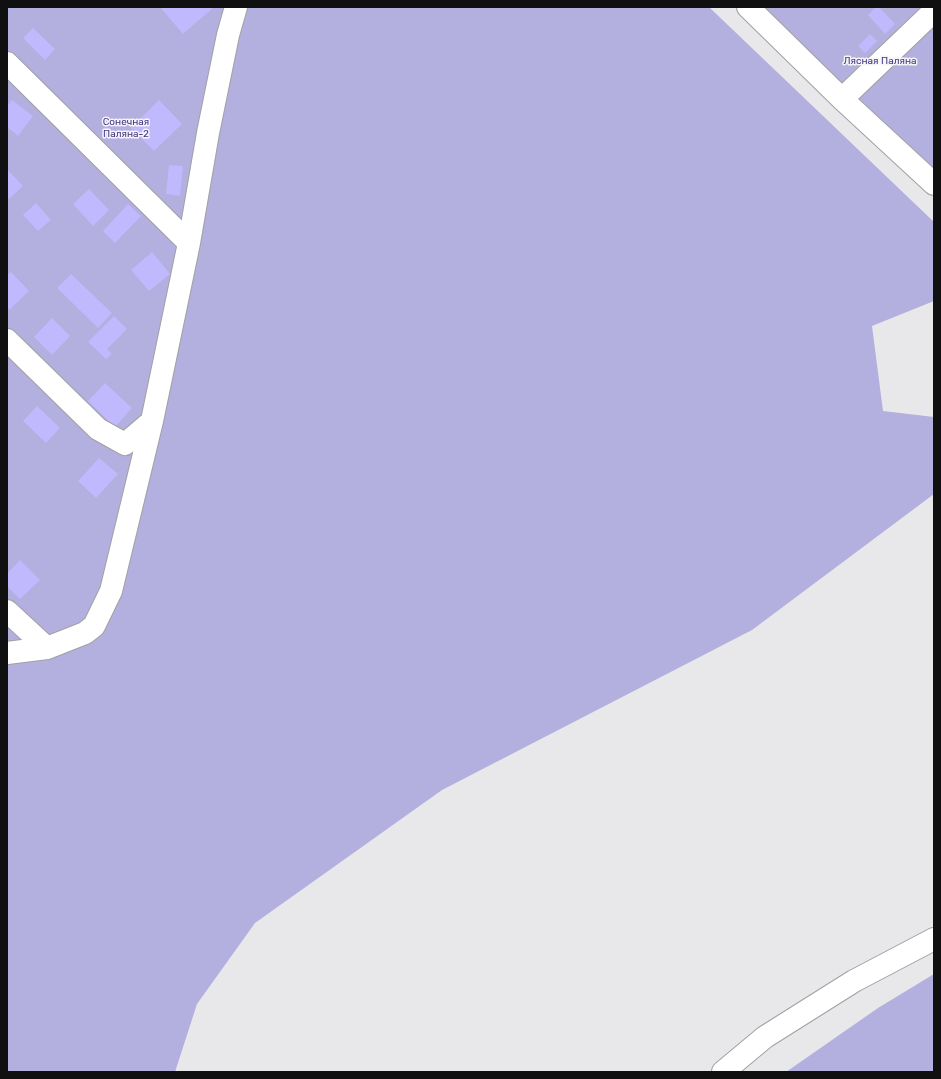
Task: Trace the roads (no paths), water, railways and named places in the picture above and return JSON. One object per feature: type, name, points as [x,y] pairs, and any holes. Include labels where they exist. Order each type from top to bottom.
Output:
[{"type":"street","points":[[7,653],[47,648],[85,633],[94,626],[111,591],[152,421],[189,243],[208,134],[228,35],[236,7]]},
{"type":"street","points":[[748,7],[842,99],[934,184]]},
{"type":"street","points":[[842,99],[934,11]]},
{"type":"street","points":[[7,63],[189,243]]},
{"type":"street","points":[[7,340],[98,429],[125,444],[152,421]]},
{"type":"street","points":[[7,611],[47,648]]},
{"type":"street","points":[[723,1072],[765,1037],[848,985],[934,939]]},
{"type":"park label","name":"Лясная Паляна","points":[[880,61]]},
{"type":"park label","name":"Сонечная Паляна-2","points":[[126,128]]}]
